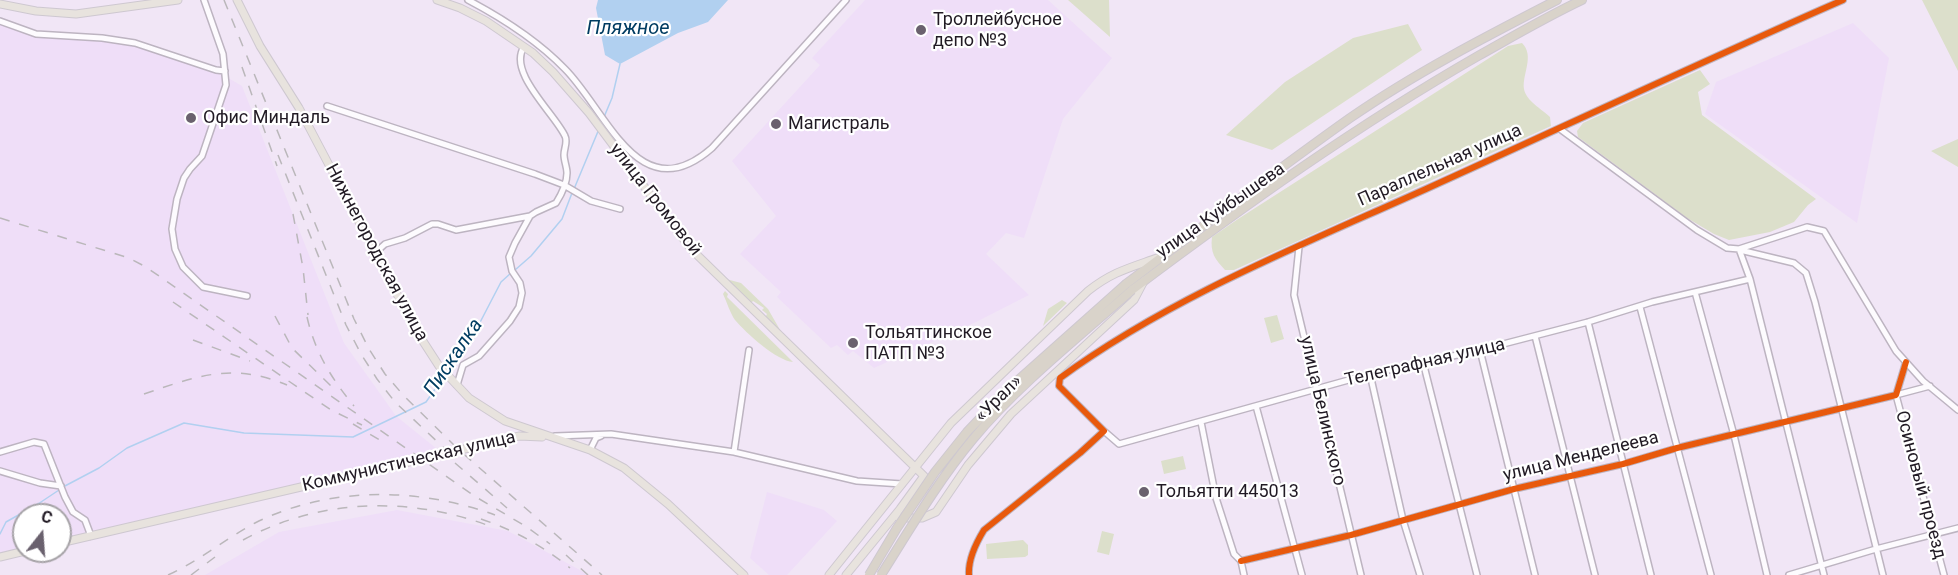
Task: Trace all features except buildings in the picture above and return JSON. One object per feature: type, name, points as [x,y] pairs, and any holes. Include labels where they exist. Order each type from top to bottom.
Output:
[{"type":"highway","name":"улица Куйбышева","points":[[1165,255],[1205,223],[1352,117],[1439,64],[1557,0]]},
{"type":"highway","name":"улица Куйбышева","points":[[1144,282],[1226,219],[1357,129],[1432,82],[1582,0]]},
{"type":"highway","name":"«Урал»","points":[[869,575],[929,482],[967,432],[1007,390],[1165,255]]},
{"type":"highway","points":[[1129,287],[1144,282]]},
{"type":"highway","name":"«Урал»","points":[[881,575],[934,491],[974,438],[1129,287]]},
{"type":"main road","points":[[4,3],[36,11],[75,14],[178,0]]},
{"type":"main road","name":"Нижнегородская улица","points":[[237,0],[260,46],[299,108],[417,332],[439,366],[469,398],[505,422],[590,450],[624,468],[668,504],[744,575]]},
{"type":"main road","name":"улица Громовой","points":[[437,0],[486,21],[525,47],[554,72],[691,249],[924,476],[889,522]]},
{"type":"main road","name":"улица Куйбышева","points":[[829,575],[951,423],[1088,291],[1115,272],[1165,255]]},
{"type":"main road","name":"улица Куйбышева","points":[[889,522],[901,518],[922,518],[936,512],[990,437],[1011,414],[1134,300],[1144,282]]},
{"type":"main road","name":"Коммунистическая улица","points":[[72,541],[509,438],[547,437]]},
{"type":"main road","points":[[846,575],[889,522]]},
{"type":"street","points":[[204,0],[223,54],[226,85],[202,156],[184,178],[177,199],[172,230],[175,249],[183,267],[203,287],[247,296]]},
{"type":"street","points":[[468,0],[522,31],[542,46],[577,81],[633,156],[653,166],[668,168],[684,167],[700,159],[712,148],[846,0]]},
{"type":"street","name":"Параллельная улица","points":[[1104,431],[1059,386],[1060,378],[1181,304],[1299,247],[1843,0]]},
{"type":"street","points":[[0,21],[36,34],[102,38],[135,43],[225,71]]},
{"type":"street","points":[[375,253],[385,244],[405,238],[432,224],[456,230],[530,216],[556,203],[567,171],[564,156],[566,136],[526,79],[520,64],[520,56],[525,47]]},
{"type":"street","points":[[327,106],[564,185],[591,201],[620,209]]},
{"type":"street","points":[[1560,129],[1697,230],[1726,248],[1739,249],[1794,263],[1806,273],[1883,575]]},
{"type":"street","points":[[457,385],[463,365],[479,356],[510,321],[519,307],[522,293],[520,283],[512,271],[509,257],[514,243],[530,216]]},
{"type":"street","points":[[1739,249],[1807,227],[1824,231],[1896,351],[1930,386],[1958,410]]},
{"type":"street","name":"улица Белинского","points":[[1299,247],[1294,295],[1361,575]]},
{"type":"street","points":[[1739,249],[1750,279],[1824,575]]},
{"type":"street","name":"Телеграфная улица","points":[[1104,431],[1119,444],[1370,374],[1480,350],[1588,322],[1652,302],[1750,279]]},
{"type":"street","points":[[1695,292],[1734,435],[1767,575]]},
{"type":"street","points":[[1640,307],[1711,575]]},
{"type":"street","points":[[1588,322],[1651,575]]},
{"type":"street","points":[[1535,336],[1595,575]]},
{"type":"street","points":[[734,452],[749,350]]},
{"type":"street","points":[[1480,350],[1535,575]]},
{"type":"street","points":[[1423,362],[1477,575]]},
{"type":"street","points":[[1896,395],[1906,362]]},
{"type":"street","points":[[1370,374],[1403,520],[1420,575]]},
{"type":"street","name":"улица Менделеева","points":[[1241,561],[1351,535],[1514,489],[1623,464],[1677,448],[1930,386]]},
{"type":"street","name":"Осиновый проезд","points":[[1896,395],[1944,575]]},
{"type":"street","points":[[1256,406],[1302,575]]},
{"type":"street","points":[[1201,422],[1216,498],[1234,554],[1241,561],[1244,575]]},
{"type":"street","points":[[969,575],[976,544],[984,530],[1104,431]]},
{"type":"street","points":[[590,450],[596,438],[611,434]]},
{"type":"street","name":"Коммунистическая улица","points":[[547,437],[611,434],[734,452],[857,481],[902,484]]},
{"type":"street","points":[[0,452],[34,442],[44,444],[73,512],[85,520],[91,537]]},
{"type":"street","points":[[0,471],[40,483],[61,486]]},
{"type":"street","points":[[1789,575],[1958,528]]},
{"type":"shaded area","points":[[865,0],[1048,0],[1112,58],[1063,119],[1024,238],[1006,233],[986,254],[1029,295],[904,355],[898,353],[896,358],[874,368],[853,351],[848,355],[837,345],[831,348],[777,297],[781,292],[740,254],[776,216],[732,161],[820,65],[812,58]]},
{"type":"shaded area","points":[[1853,23],[1889,58],[1857,223],[1705,114],[1716,82]]},
{"type":"shaded area","points":[[0,24],[37,37],[104,40],[136,45],[223,75],[242,86],[344,343],[396,416],[442,453],[72,538],[72,503],[12,503],[12,552],[0,555]]},
{"type":"shaded area","points":[[767,492],[824,510],[837,521],[787,575],[769,575],[750,558]]},
{"type":"shaded area","points":[[397,510],[508,531],[589,575],[205,575],[279,532]]},
{"type":"green space","points":[[1068,0],[1109,0],[1110,37]]},
{"type":"green space","points":[[1922,0],[1958,0],[1958,71]]},
{"type":"green space","points":[[1408,24],[1422,50],[1272,150],[1226,135],[1285,82],[1353,38]]},
{"type":"green space","points":[[1522,43],[1528,54],[1525,93],[1550,117],[1551,126],[1234,270],[1225,270],[1218,262],[1213,252],[1212,237],[1508,46]]},
{"type":"green space","points":[[1700,70],[1710,84],[1698,92],[1702,115],[1816,199],[1794,222],[1770,232],[1729,240],[1687,218],[1578,137],[1577,131],[1583,123]]},
{"type":"green space","points":[[1958,139],[1958,167],[1931,151]]},
{"type":"green space","points":[[726,279],[741,283],[768,309],[783,335],[765,318],[767,314],[762,310],[764,308],[753,301],[751,303]]},
{"type":"green space","points":[[725,291],[728,294],[727,297],[793,362],[771,352],[735,320],[723,294]]},
{"type":"green space","points":[[1062,300],[1067,303],[1043,326],[1048,309]]},
{"type":"green space","points":[[1277,315],[1284,339],[1271,343],[1264,318]]},
{"type":"green space","points":[[1183,456],[1186,469],[1164,474],[1161,461]]},
{"type":"green space","points":[[1102,531],[1114,534],[1109,555],[1097,552]]},
{"type":"green space","points":[[1023,540],[1028,545],[1028,555],[1025,557],[987,559],[986,544]]},
{"type":"water","name":"Пляжное","points":[[598,0],[728,0],[708,22],[678,33],[620,64],[605,55],[596,8]]},
{"type":"waterway","name":"Пискалка","points":[[604,117],[612,98],[620,64]]},
{"type":"waterway","name":"Пискалка","points":[[574,189],[599,129]]},
{"type":"waterway","name":"Пискалка","points":[[515,270],[531,256],[562,219],[572,193]]},
{"type":"waterway","name":"Пискалка","points":[[447,371],[475,332],[501,282],[511,273]]},
{"type":"waterway","name":"Пискалка","points":[[63,487],[99,468],[127,448],[184,423],[244,433],[353,437],[426,402],[445,375]]},
{"type":"waterway","name":"Пискалка","points":[[0,534],[6,522],[59,490]]},
{"type":"railway","points":[[224,0],[354,319],[385,374],[459,450],[602,575]]},
{"type":"railway","points":[[242,67],[277,166]]},
{"type":"railway","points":[[278,155],[346,325],[361,354],[395,402],[444,448]]},
{"type":"railway","points":[[293,214],[303,268],[308,315]]},
{"type":"railway","points":[[0,218],[129,258],[146,267],[476,497],[527,527],[550,544]]},
{"type":"railway","points":[[173,302],[331,410],[362,425]]},
{"type":"railway","points":[[275,316],[292,348],[331,386]]},
{"type":"railway","points":[[307,317],[314,342],[325,364],[354,406]]},
{"type":"railway","points":[[193,340],[250,361]]},
{"type":"railway","points":[[144,394],[215,374],[249,374],[287,385]]},
{"type":"railway","points":[[353,424],[383,442]]},
{"type":"railway","points":[[455,463],[507,508]]},
{"type":"railway","points":[[168,575],[255,523],[313,502],[343,497],[405,495],[435,499],[495,515]]},
{"type":"railway","points":[[243,540],[272,526],[302,516],[363,506],[426,509],[487,525]]},
{"type":"railway","points":[[481,519],[528,539],[570,568]]},
{"type":"railway","points":[[566,555],[588,575]]},
{"type":"railway","points":[[191,575],[215,557]]},
{"type":"cycle path","points":[[969,575],[973,552],[984,530],[1104,431],[1059,386],[1060,378],[1103,349],[1147,322],[1238,274],[1843,0]]},
{"type":"cycle path","points":[[1241,561],[1351,535],[1514,489],[1896,395],[1906,362]]},
{"type":"place","name":"Троллейбусное депо №3","points":[[921,30]]},
{"type":"place","name":"Офис Миндаль","points":[[191,118]]},
{"type":"place","name":"Магистраль","points":[[776,124]]},
{"type":"place","name":"Тольяттинское ПАТП №3","points":[[853,343]]},
{"type":"place","name":"Тольятти 445013","points":[[1144,492]]}]
